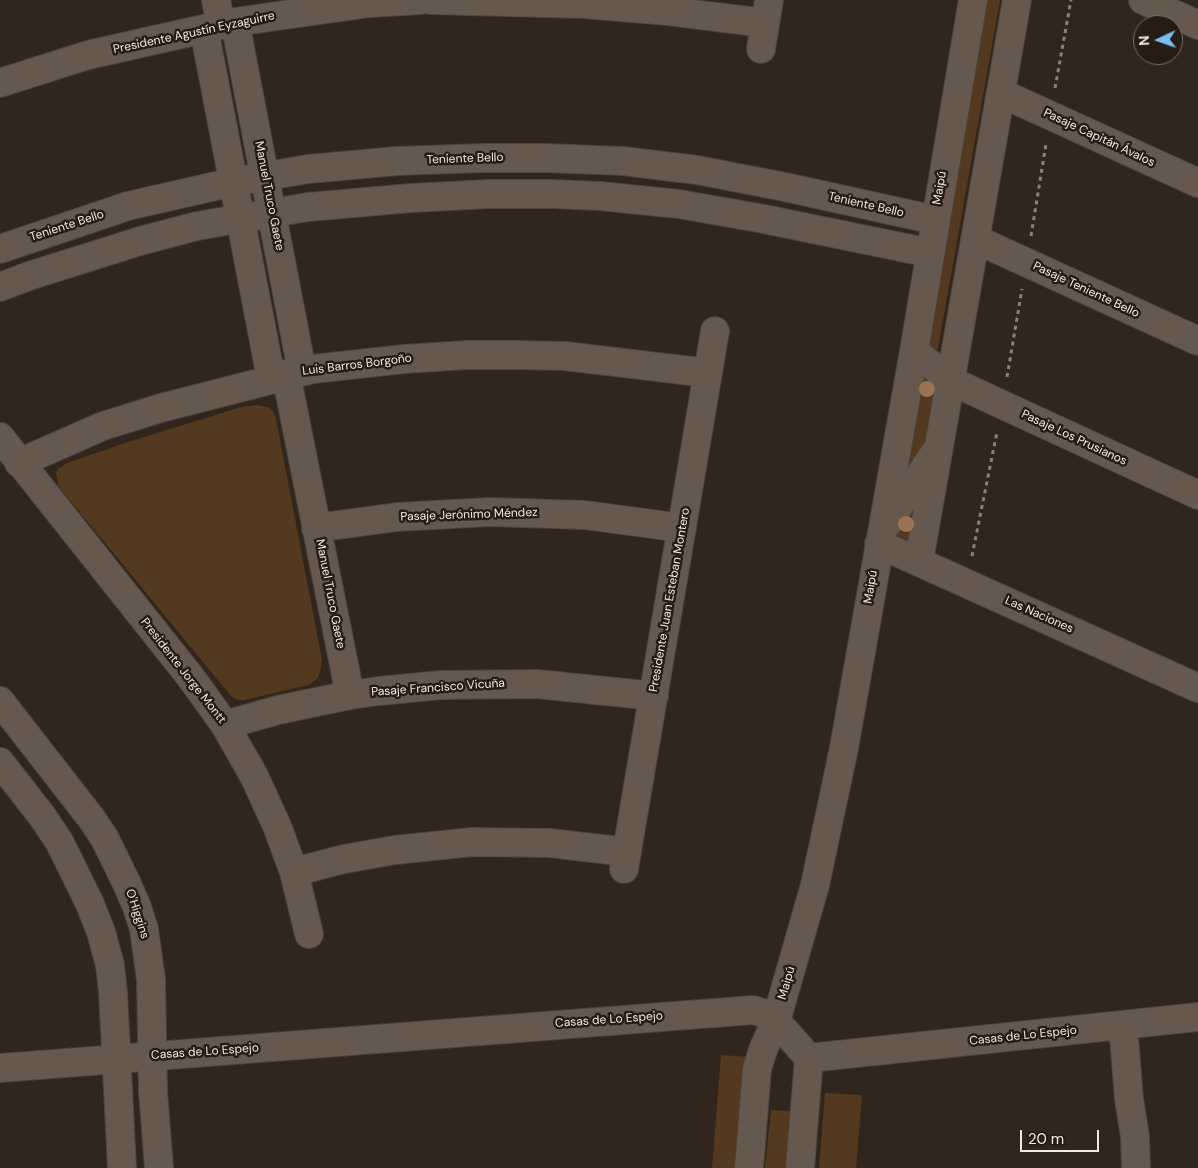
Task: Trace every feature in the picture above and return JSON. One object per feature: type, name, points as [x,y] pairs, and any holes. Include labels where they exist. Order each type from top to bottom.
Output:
[{"type":"street","name":"Presidente Agustín Eyzaguirre","points":[[0,83],[219,19],[370,3],[421,0]]},
{"type":"street","points":[[431,0],[584,4],[668,11],[767,11],[761,49]]},
{"type":"street","name":"Maipú","points":[[749,1168],[757,1068],[776,1021],[821,856],[844,748],[914,351],[973,0]]},
{"type":"street","points":[[919,561],[1017,0]]},
{"type":"street","points":[[1143,0],[1198,25]]},
{"type":"street","name":"Manuel Truco Gaete","points":[[219,19],[265,176],[272,212],[286,374]]},
{"type":"street","name":"Manuel Truco Gaete","points":[[219,19],[234,182],[241,218],[286,374],[350,695]]},
{"type":"street","name":"Pasaje Capitán Ávalos","points":[[1001,92],[1198,183]]},
{"type":"street","name":"Teniente Bello","points":[[0,249],[128,206],[234,182],[308,170],[464,158],[545,158],[623,161],[697,170],[785,186],[935,220]]},
{"type":"street","points":[[0,287],[140,241],[197,226],[308,207],[410,198],[489,194],[600,196],[679,204],[764,219],[930,253]]},
{"type":"street","name":"Pasaje Teniente Bello","points":[[975,239],[1198,341]]},
{"type":"street","name":"Presidente Juan Esteban Montero","points":[[294,872],[344,859],[395,850],[472,842],[550,843],[626,860],[716,331]]},
{"type":"street","name":"Pasaje Los Prusianos","points":[[914,351],[951,381],[1198,495]]},
{"type":"street","name":"Luis Barros Borgoño","points":[[18,463],[103,426],[286,374],[404,359],[491,355],[565,356],[708,373]]},
{"type":"street","name":"Presidente Jorge Montt","points":[[0,437],[18,463],[192,680],[240,749],[264,798],[294,872],[309,934]]},
{"type":"street","points":[[880,538],[940,444]]},
{"type":"street","name":"Pasaje Jerónimo Méndez","points":[[316,528],[397,517],[490,512],[584,515],[682,528]]},
{"type":"street","name":"Las Naciones","points":[[880,538],[919,561],[1198,688]]},
{"type":"street","name":"Pasaje Francisco Vicuña","points":[[225,725],[278,710],[350,695],[418,687],[508,683],[572,687],[654,696]]},
{"type":"street","name":"O'Higgins","points":[[0,701],[91,818],[105,839],[128,884],[144,929],[149,956],[152,1056],[159,1168]]},
{"type":"street","points":[[0,762],[37,809],[60,843],[90,904],[101,932],[110,965],[112,983],[122,1168]]},
{"type":"street","name":"Casas de Lo Espejo","points":[[0,1068],[753,1010],[763,1012],[776,1021],[809,1058],[1198,1018]]},
{"type":"street","points":[[1123,1025],[1135,1137],[1136,1168]]},
{"type":"street","points":[[800,1168],[809,1058]]},
{"type":"shaded area","points":[[981,0],[1000,0],[938,348],[933,352],[925,352]]},
{"type":"shaded area","points":[[924,379],[931,381],[936,391],[927,445],[901,471],[918,382]]},
{"type":"shaded area","points":[[258,405],[270,408],[276,419],[322,660],[318,678],[309,685],[238,700],[231,696],[59,487],[56,474],[58,469],[67,463],[125,443],[241,407]]},
{"type":"shaded area","points":[[918,500],[912,544],[889,541]]},
{"type":"shaded area","points":[[721,1055],[751,1057],[739,1168],[712,1168]]},
{"type":"shaded area","points":[[825,1093],[862,1095],[856,1168],[819,1168]]},
{"type":"shaded area","points":[[771,1110],[792,1111],[788,1168],[765,1168]]}]
